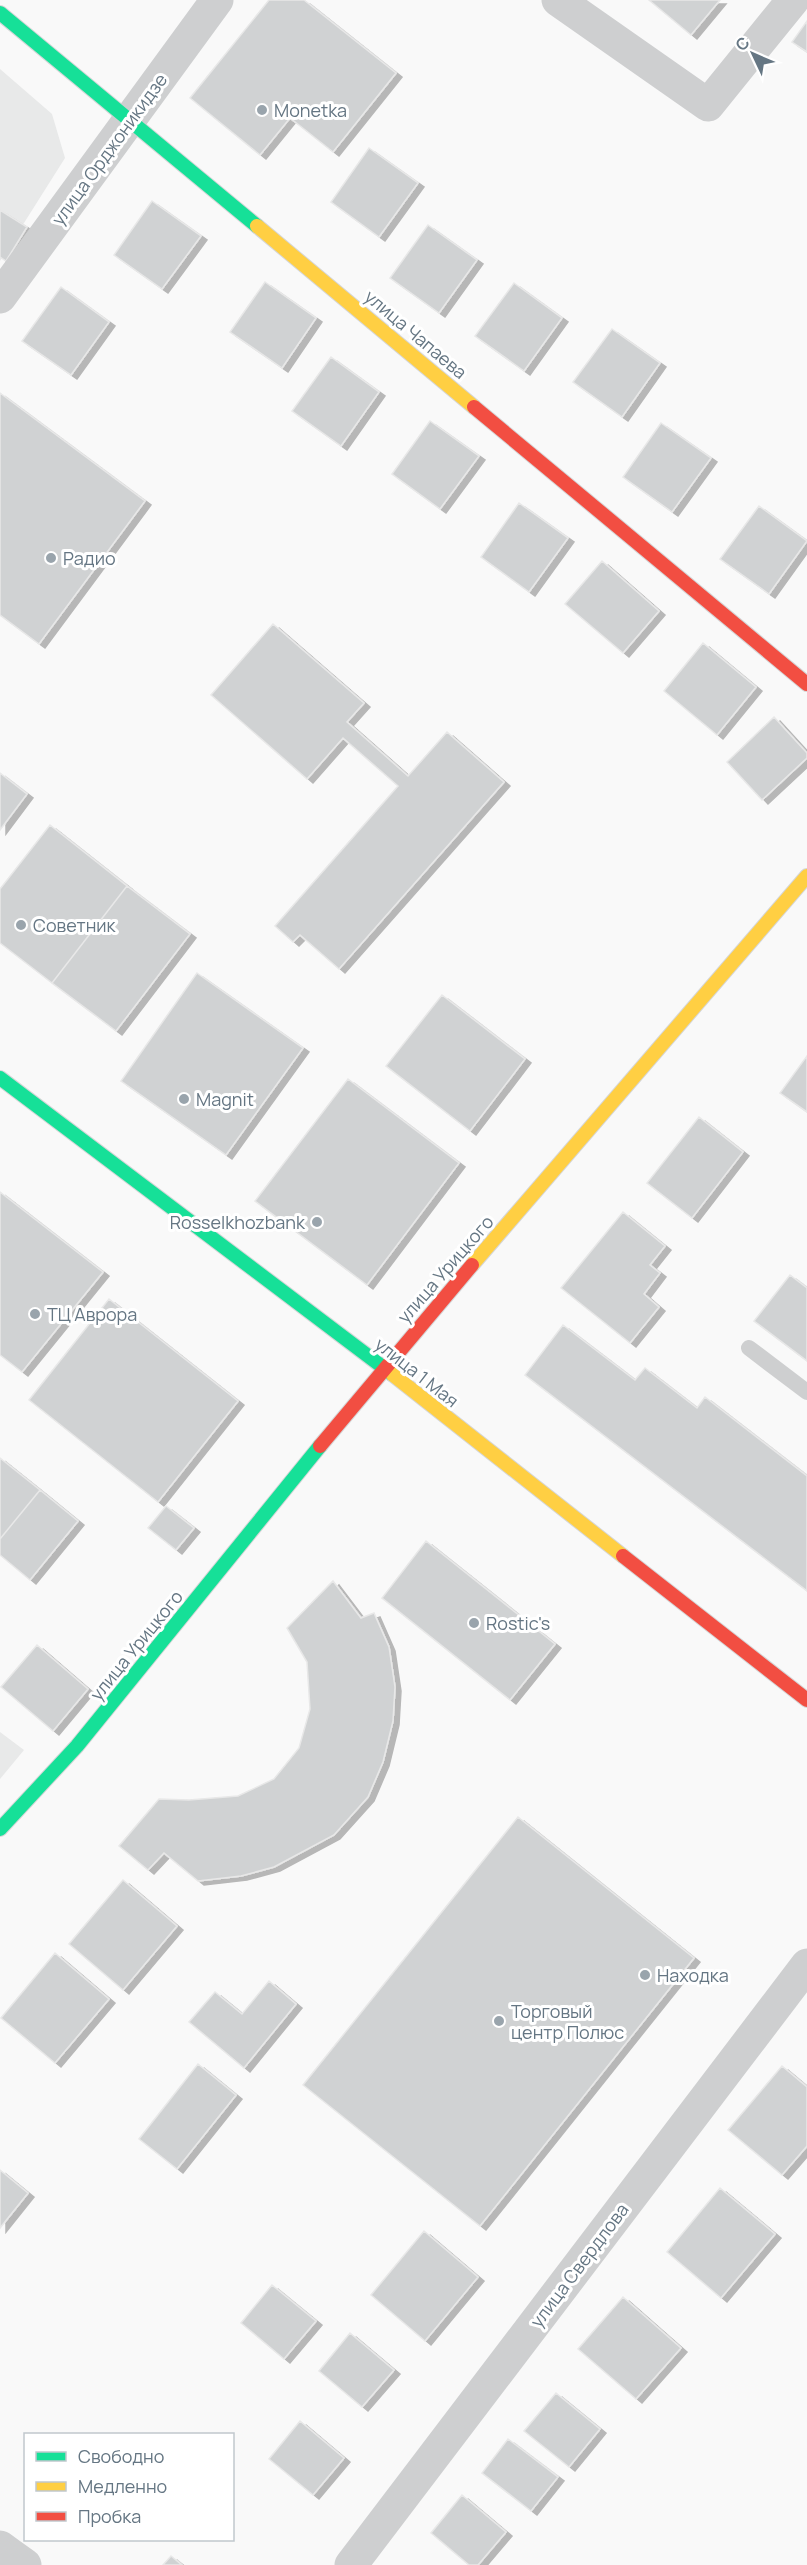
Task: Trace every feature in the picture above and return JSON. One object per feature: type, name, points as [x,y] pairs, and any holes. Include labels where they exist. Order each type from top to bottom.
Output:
[{"type":"main road","name":"улица Чапаева","points":[[0,13],[807,684]]},
{"type":"main road","name":"улица Урицкого","points":[[0,1829],[77,1746],[384,1368],[807,876]]},
{"type":"main road","name":"улица 1 Мая","points":[[0,1078],[384,1368],[807,1700]]},
{"type":"street","name":"улица Орджоникидзе","points":[[0,297],[217,0]]},
{"type":"street","points":[[558,0],[708,105],[794,0]]},
{"type":"street","name":"улица Свердлова","points":[[351,2565],[807,1965]]},
{"type":"street","points":[[0,2547],[25,2565]]},
{"type":"lane","points":[[749,1348],[807,1392]]},
{"type":"shaded area","points":[[0,69],[52,114],[65,158],[0,261]]},
{"type":"shaded area","points":[[0,1732],[24,1750],[0,1779]]},
{"type":"building","points":[[269,0],[304,0],[396,73],[333,152],[290,118],[260,155],[190,98]]},
{"type":"building","points":[[649,0],[720,0],[691,35]]},
{"type":"building","points":[[807,21],[807,52],[792,42]]},
{"type":"building","points":[[369,148],[418,183],[379,237],[331,202]]},
{"type":"building","points":[[152,201],[201,236],[162,289],[114,255]]},
{"type":"building","points":[[0,210],[27,227],[6,261],[0,257]]},
{"type":"building","points":[[428,225],[477,260],[439,313],[390,278]]},
{"type":"building","points":[[265,282],[316,318],[282,368],[230,332]]},
{"type":"building","points":[[514,283],[562,318],[524,371],[475,336]]},
{"type":"building","points":[[61,287],[109,322],[71,375],[22,341]]},
{"type":"building","points":[[612,329],[660,363],[622,417],[573,382]]},
{"type":"building","points":[[331,357],[379,392],[341,446],[292,411]]},
{"type":"building","name":"Радио","points":[[0,393],[145,501],[39,644],[0,615]]},
{"type":"building","points":[[430,421],[479,456],[440,509],[392,474]]},
{"type":"building","points":[[661,423],[711,458],[672,512],[623,477]]},
{"type":"building","points":[[519,503],[568,538],[529,592],[481,557]]},
{"type":"building","points":[[759,506],[807,541],[769,594],[720,559]]},
{"type":"building","points":[[602,561],[659,611],[623,653],[565,604]]},
{"type":"building","points":[[273,624],[364,703],[347,722],[408,776],[447,732],[504,782],[339,969],[300,935],[293,942],[275,926],[398,786],[343,738],[307,779],[211,695]]},
{"type":"building","points":[[703,643],[756,687],[717,735],[664,691]]},
{"type":"building","points":[[774,717],[807,753],[807,758],[762,800],[727,762]]},
{"type":"building","points":[[0,773],[27,794],[0,830]]},
{"type":"building","points":[[50,825],[127,886],[52,983],[0,943],[0,889]]},
{"type":"building","points":[[127,886],[190,934],[116,1031],[52,983]]},
{"type":"building","points":[[197,973],[303,1048],[226,1155],[121,1081]]},
{"type":"building","points":[[442,995],[525,1059],[470,1131],[386,1066]]},
{"type":"building","points":[[807,1056],[807,1112],[780,1093]]},
{"type":"building","points":[[348,1079],[459,1163],[367,1285],[255,1201]]},
{"type":"building","points":[[699,1117],[743,1152],[692,1218],[647,1183]]},
{"type":"building","name":"ТЦ Аврора","points":[[0,1192],[103,1272],[22,1372],[0,1355]]},
{"type":"building","points":[[623,1212],[665,1246],[650,1265],[660,1273],[644,1294],[659,1307],[630,1343],[561,1288]]},
{"type":"building","points":[[790,1275],[807,1288],[807,1361],[754,1321]]},
{"type":"building","points":[[109,1299],[238,1401],[158,1502],[29,1400]]},
{"type":"building","points":[[563,1325],[635,1380],[645,1368],[697,1408],[705,1397],[807,1476],[807,1591],[525,1375]]},
{"type":"building","points":[[0,1458],[40,1490],[0,1539]]},
{"type":"building","points":[[40,1490],[78,1521],[30,1580],[0,1555],[0,1539]]},
{"type":"building","points":[[166,1506],[194,1528],[176,1550],[148,1528]]},
{"type":"building","points":[[426,1541],[555,1644],[510,1700],[382,1598]]},
{"type":"building","points":[[333,1581],[361,1618],[374,1613],[389,1647],[395,1687],[393,1721],[383,1762],[368,1797],[334,1835],[274,1867],[241,1876],[198,1881],[164,1853],[148,1870],[119,1846],[159,1799],[189,1800],[238,1796],[274,1779],[299,1748],[310,1709],[307,1662],[287,1628]]},
{"type":"building","points":[[37,1645],[88,1689],[53,1731],[1,1687]]},
{"type":"building","name":"Торговый центр Полюс","points":[[518,1817],[694,1958],[480,2226],[303,2085]]},
{"type":"building","points":[[123,1880],[177,1926],[123,1990],[69,1944]]},
{"type":"building","points":[[55,1953],[109,1999],[55,2063],[1,2018]]},
{"type":"building","points":[[269,1981],[296,2004],[244,2068],[189,2022],[215,1992],[242,2014]]},
{"type":"building","points":[[198,2064],[236,2095],[177,2169],[139,2139]]},
{"type":"building","points":[[782,2066],[807,2087],[807,2146],[782,2175],[728,2130]]},
{"type":"building","points":[[0,2170],[28,2193],[0,2228]]},
{"type":"building","points":[[720,2188],[775,2234],[721,2298],[667,2252]]},
{"type":"building","points":[[424,2231],[478,2277],[425,2341],[371,2295]]},
{"type":"building","points":[[272,2285],[316,2321],[284,2359],[241,2323]]},
{"type":"building","points":[[623,2297],[681,2348],[636,2399],[578,2349]]},
{"type":"building","points":[[350,2333],[394,2370],[362,2407],[319,2371]]},
{"type":"building","points":[[556,2393],[600,2429],[569,2467],[524,2431]]},
{"type":"building","points":[[300,2421],[344,2458],[313,2495],[269,2459]]},
{"type":"building","points":[[508,2439],[558,2477],[531,2511],[482,2473]]},
{"type":"building","points":[[462,2495],[506,2532],[478,2565],[469,2565],[431,2533]]},
{"type":"building","points":[[171,2556],[182,2565],[163,2565]]},
{"type":"traffic: fast","points":[[0,13],[257,226]]},
{"type":"traffic: fast","points":[[0,1078],[392,1374]]},
{"type":"traffic: fast","points":[[0,1829],[77,1746],[320,1446]]},
{"type":"traffic: slow","points":[[257,226],[474,407]]},
{"type":"traffic: slow","points":[[472,1265],[807,876]]},
{"type":"traffic: slow","points":[[392,1374],[623,1556]]},
{"type":"traffic: jam","points":[[474,407],[807,684]]},
{"type":"traffic: jam","points":[[320,1446],[472,1265]]},
{"type":"traffic: jam","points":[[623,1556],[807,1700]]},
{"type":"place","name":"Monetka","points":[[262,110]]},
{"type":"place","name":"Радио","points":[[51,558]]},
{"type":"place","name":"Советник","points":[[21,925]]},
{"type":"place","name":"Magnit","points":[[184,1099]]},
{"type":"place","name":"Rosselkhozbank","points":[[317,1222]]},
{"type":"place","name":"ТЦ Аврора","points":[[35,1314]]},
{"type":"place","name":"Rostic's","points":[[474,1623]]},
{"type":"place","name":"Находка","points":[[645,1975]]},
{"type":"place","name":"Торговый центр Полюс","points":[[499,2021]]}]
